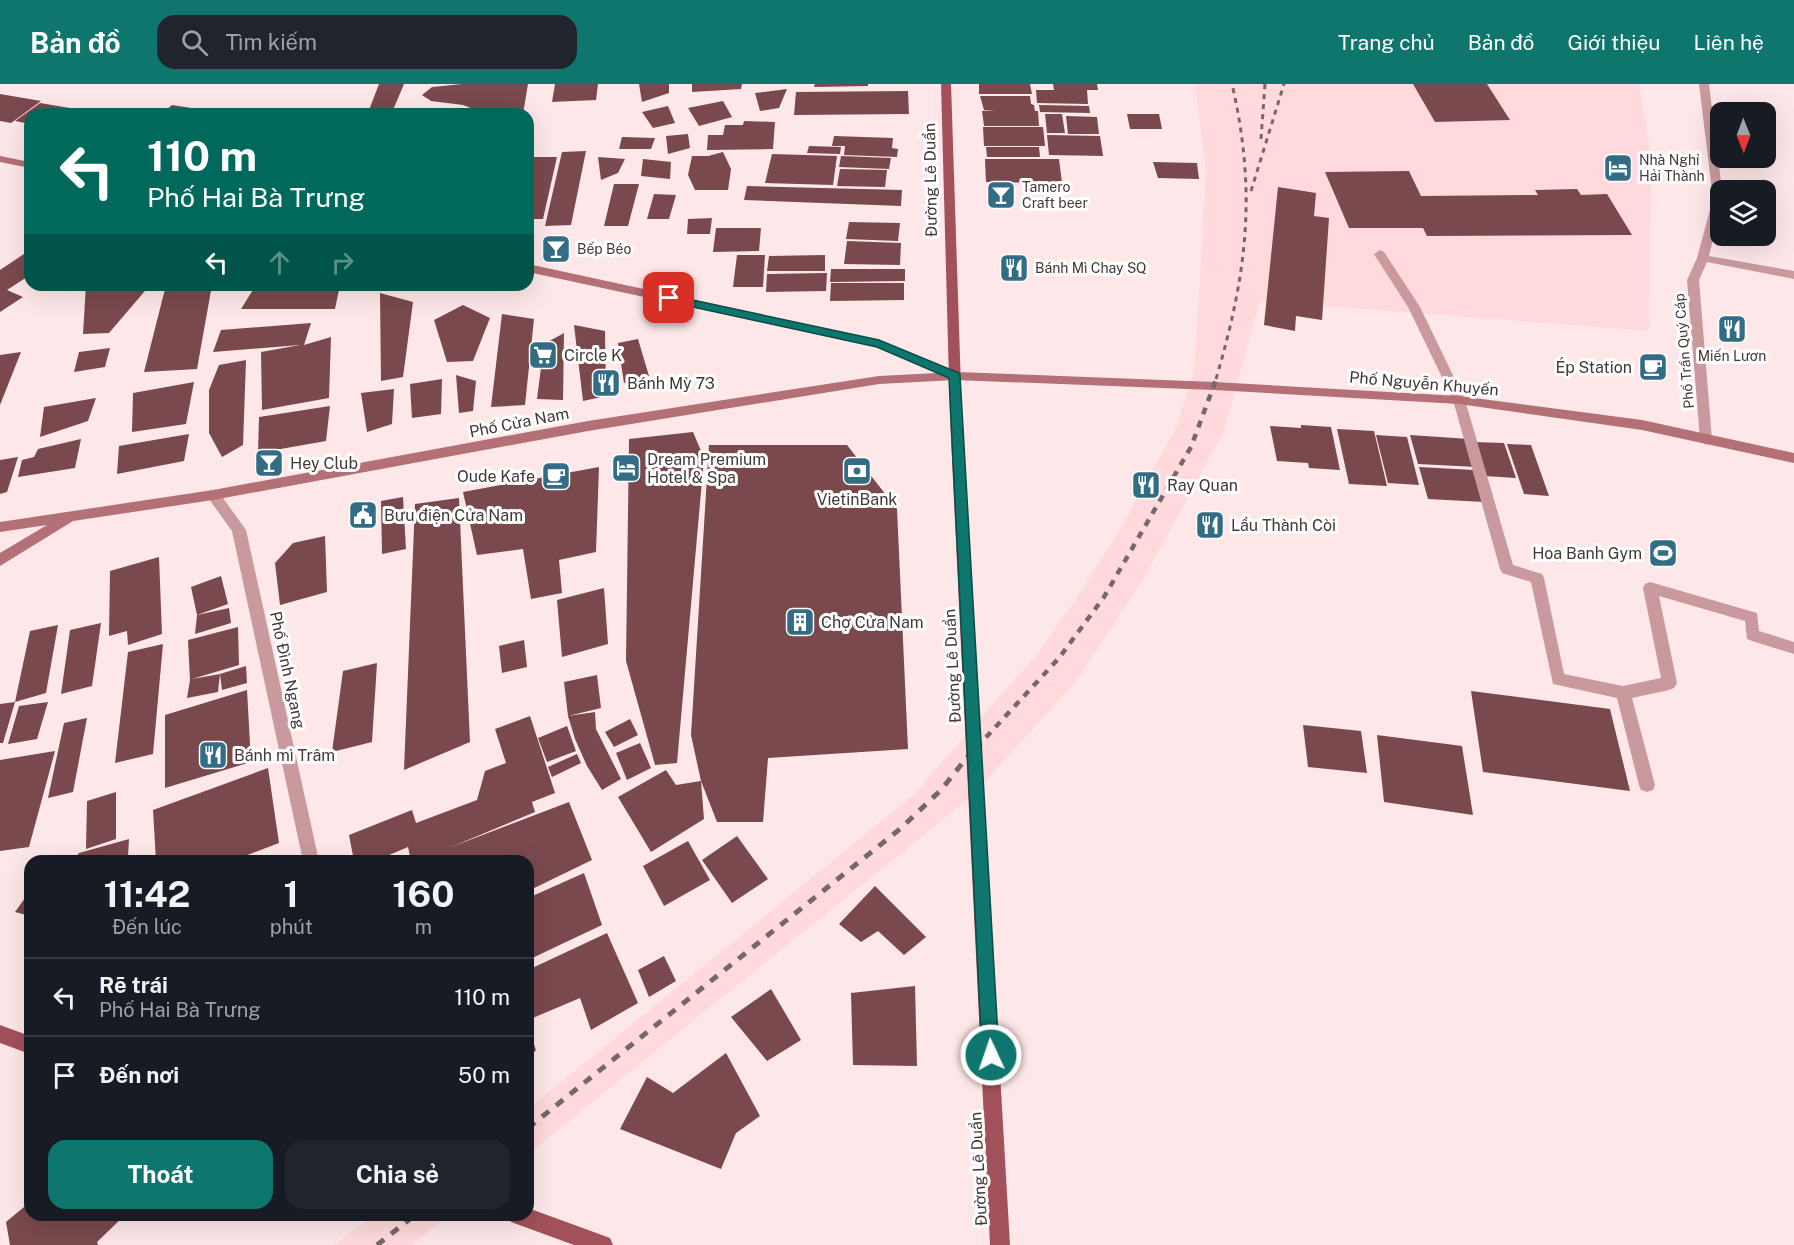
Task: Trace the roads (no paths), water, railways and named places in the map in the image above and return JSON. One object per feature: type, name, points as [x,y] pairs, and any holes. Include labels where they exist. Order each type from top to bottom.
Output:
[{"type":"main road","name":"Đường Lê Duẩn","points":[[946,84],[955,376],[1000,1245]]},
{"type":"main road","points":[[0,1034],[24,1043]]},
{"type":"main road","points":[[534,1221],[603,1245]]},
{"type":"street","name":"Phố Trần Quý Cáp","points":[[1704,84],[1718,199],[1703,258],[1693,280],[1706,440]]},
{"type":"street","points":[[0,159],[24,164]]},
{"type":"street","points":[[1380,254],[1414,307],[1459,400],[1507,569],[1537,578],[1558,678],[1623,693],[1668,683],[1650,588],[1752,616],[1752,635],[1794,648]]},
{"type":"street","points":[[1703,258],[1794,275]]},
{"type":"street","points":[[534,269],[879,344],[955,376]]},
{"type":"street","name":"Phố Cửa Nam","points":[[0,526],[213,495],[588,426],[879,380],[955,376],[1047,380]]},
{"type":"street","name":"Phố Nguyễn Khuyến","points":[[1047,380],[1459,400],[1642,425],[1794,458]]},
{"type":"street","name":"Phố Đình Ngang","points":[[213,495],[239,530],[309,855]]},
{"type":"street","points":[[0,560],[76,515]]},
{"type":"street","points":[[1623,693],[1647,785]]},
{"type":"railway","points":[[1216,379],[1235,304],[1245,233],[1244,161],[1240,123],[1232,84]]},
{"type":"railway","points":[[1261,139],[1265,84]]},
{"type":"railway","points":[[1251,191],[1284,84]]},
{"type":"railway","points":[[967,758],[1059,658],[1104,597],[1191,447],[1217,377]]},
{"type":"railway","points":[[534,1123],[900,829],[941,790],[968,756]]},
{"type":"railway","points":[[377,1245],[407,1221]]},
{"type":"place","name":"Nhà Nghỉ Hải Thành","points":[[1618,168]]},
{"type":"place","name":"Tamero Craft beer","points":[[1001,195]]},
{"type":"place","name":"Bếp Béo","points":[[556,249]]},
{"type":"place","name":"Bánh Mì Chay SQ","points":[[1014,268]]},
{"type":"place","name":"Miến Lươn","points":[[1732,329]]},
{"type":"place","name":"Circle K","points":[[543,355]]},
{"type":"place","name":"Ép Station","points":[[1653,367]]},
{"type":"place","name":"Bánh Mỳ 73","points":[[606,383]]},
{"type":"place","name":"Hey Club","points":[[269,463]]},
{"type":"place","name":"Dream Premium Hotel & Spa","points":[[626,468]]},
{"type":"place","name":"VietinBank","points":[[857,471]]},
{"type":"place","name":"Oude Kafe","points":[[556,476]]},
{"type":"place","name":"Ray Quan","points":[[1146,485]]},
{"type":"place","name":"Bưu điện Cửa Nam","points":[[363,515]]},
{"type":"place","name":"Lẩu Thành Còi","points":[[1210,525]]},
{"type":"place","name":"Hoa Banh Gym","points":[[1663,553]]},
{"type":"place","name":"Chợ Cửa Nam","points":[[800,622]]},
{"type":"place","name":"Bánh mì Trâm","points":[[213,755]]}]
